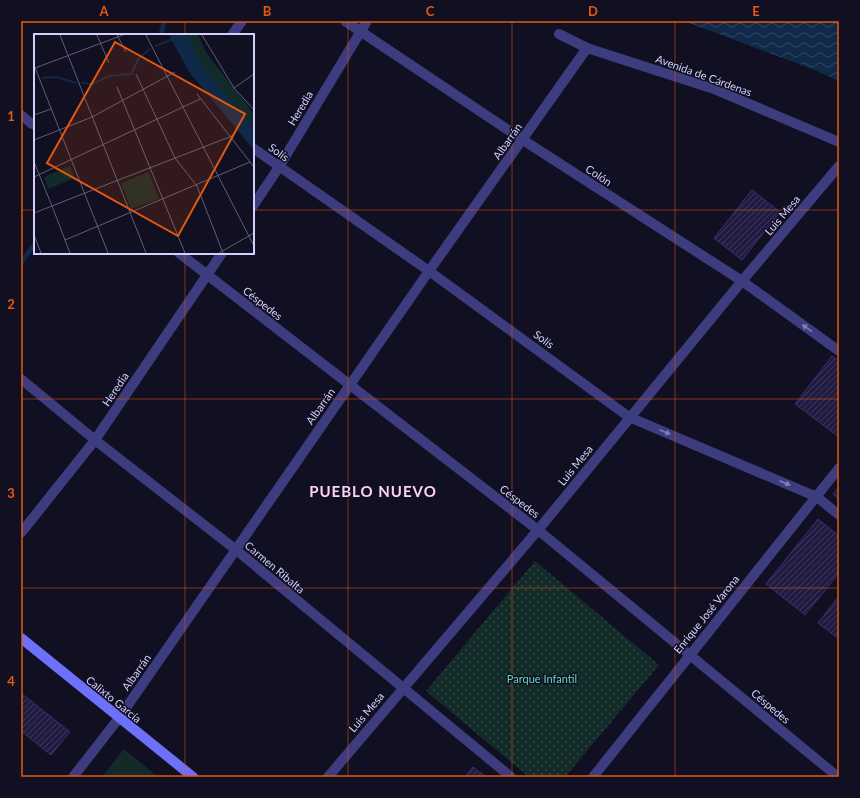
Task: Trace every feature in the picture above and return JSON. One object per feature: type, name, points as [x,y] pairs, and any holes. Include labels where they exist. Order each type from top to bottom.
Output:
[{"type":"main road","name":"Calixto García","points":[[21,638],[193,777]]},
{"type":"street","points":[[233,34],[242,21]]},
{"type":"street","name":"Colón","points":[[345,21],[523,140],[742,281],[839,351]]},
{"type":"street","name":"Heredia","points":[[254,204],[279,167],[367,21]]},
{"type":"street","name":"Avenida de Cárdenas","points":[[559,34],[587,48],[714,89],[839,142]]},
{"type":"street","name":"Albarrán","points":[[73,777],[119,718],[349,385],[587,48]]},
{"type":"street","points":[[21,115],[32,124]]},
{"type":"street","name":"Solís","points":[[254,149],[429,271],[630,417],[817,497],[839,515]]},
{"type":"street","name":"Luis Mesa","points":[[328,777],[402,688],[538,530],[742,281],[839,166]]},
{"type":"street","name":"Céspedes","points":[[180,254],[538,530],[838,777]]},
{"type":"street","name":"Heredia","points":[[21,533],[95,440],[221,254]]},
{"type":"street","name":"Carmen Ribalta","points":[[21,379],[95,440],[235,549],[511,777]]},
{"type":"street","name":"Enrique José Varona","points":[[593,777],[689,654],[839,468]]},
{"type":"green space","name":"Parque Infantil","points":[[535,561],[659,665],[565,777],[529,777],[426,691]]},
{"type":"green space","points":[[124,749],[158,777],[102,777]]},
{"type":"water","points":[[684,21],[839,21],[839,81],[815,70]]},
{"type":"building","points":[[752,190],[780,212],[742,260],[714,238]]},
{"type":"building","points":[[832,356],[839,361],[839,437],[795,404]]},
{"type":"building","points":[[839,487],[839,500],[833,494]]},
{"type":"building","points":[[818,519],[839,536],[839,573],[805,615],[766,584]]},
{"type":"building","points":[[839,596],[839,639],[818,623]]},
{"type":"building","points":[[21,693],[70,732],[51,755],[21,731]]},
{"type":"building","points":[[473,767],[486,777],[465,777]]},
{"type":"waterway","points":[[161,34],[164,21]]},
{"type":"waterway","points":[[21,262],[34,245]]},
{"type":"district","name":"PUEBLO NUEVO","points":[[373,491]]}]
